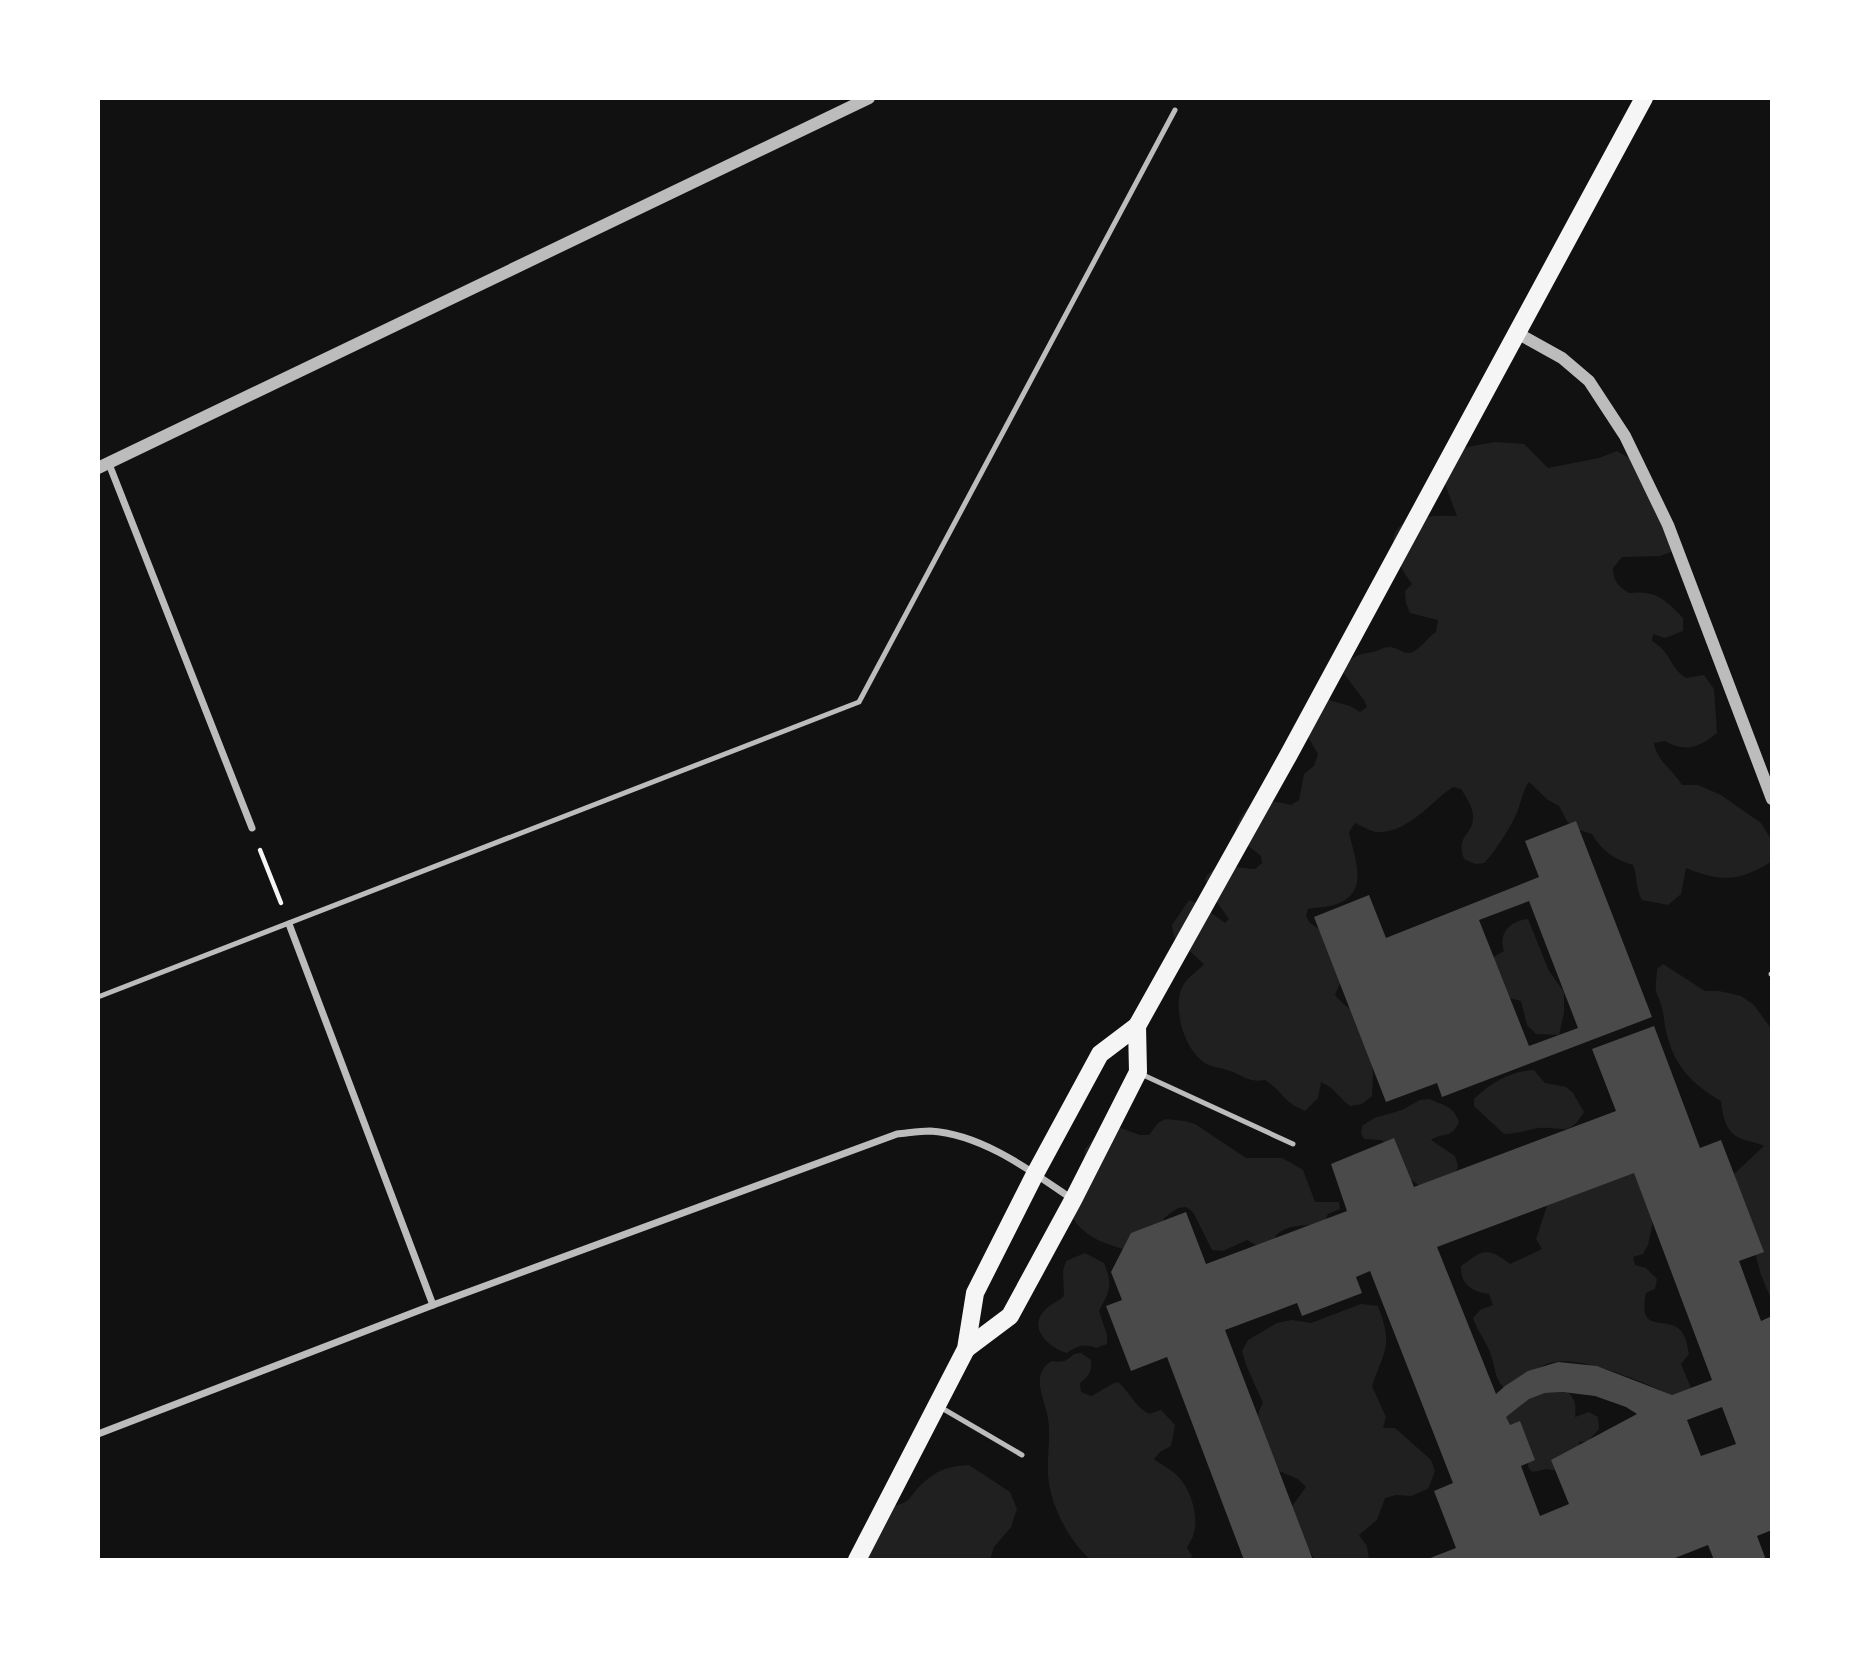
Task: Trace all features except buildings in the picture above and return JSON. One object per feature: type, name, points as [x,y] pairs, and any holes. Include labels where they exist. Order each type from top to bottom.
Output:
[{"type":"main road","points":[[857,1560],[966,1349],[975,1293],[1035,1174],[1100,1054],[1137,1026],[1289,756],[1644,98]]},
{"type":"main road","points":[[966,1349],[1010,1316],[1073,1200],[1138,1072],[1137,1026]]},
{"type":"street","points":[[252,828],[104,466],[869,98]]},
{"type":"street","points":[[1517,333],[1562,358],[1589,381],[1625,436],[1668,525],[1772,799]]},
{"type":"street","points":[[289,924],[433,1305]]},
{"type":"street","points":[[98,1434],[433,1305],[897,1134],[929,1131],[969,1140],[1035,1174],[1073,1200]]},
{"type":"lane","points":[[98,997],[859,702],[1175,110]]},
{"type":"lane","points":[[1138,1072],[1293,1144]]},
{"type":"lane","points":[[938,1406],[1022,1455]]},
{"type":"path","points":[[252,828],[289,924]]},
{"type":"shaded area","points":[[1495,442],[1524,444],[1548,468],[1599,458],[1617,451],[1637,463],[1648,474],[1670,530],[1671,552],[1660,556],[1622,557],[1613,568],[1615,580],[1629,593],[1646,593],[1659,597],[1683,618],[1683,631],[1665,638],[1653,634],[1652,641],[1686,678],[1704,675],[1714,689],[1717,733],[1693,747],[1680,747],[1665,741],[1654,743],[1655,749],[1682,785],[1698,785],[1721,795],[1761,823],[1772,841],[1771,862],[1749,873],[1729,878],[1709,876],[1686,868],[1681,894],[1668,905],[1642,900],[1633,865],[1609,854],[1592,834],[1573,828],[1559,806],[1548,800],[1529,782],[1509,828],[1484,863],[1475,864],[1464,859],[1463,840],[1471,828],[1473,816],[1471,806],[1461,789],[1453,787],[1418,816],[1398,828],[1376,832],[1355,823],[1349,832],[1358,876],[1352,894],[1327,907],[1308,909],[1306,916],[1310,923],[1328,935],[1342,979],[1335,995],[1355,1014],[1366,1033],[1373,1064],[1372,1096],[1362,1104],[1350,1106],[1321,1082],[1318,1098],[1305,1111],[1292,1104],[1265,1080],[1251,1080],[1211,1066],[1200,1060],[1193,1051],[1179,1016],[1180,993],[1188,978],[1204,964],[1174,937],[1172,925],[1189,900],[1225,923],[1229,919],[1205,879],[1209,873],[1220,868],[1255,869],[1262,863],[1261,856],[1242,841],[1236,828],[1245,811],[1257,803],[1291,805],[1299,800],[1304,774],[1314,766],[1318,754],[1308,737],[1325,699],[1350,706],[1360,712],[1367,707],[1341,670],[1345,665],[1358,655],[1387,647],[1410,653],[1436,632],[1438,620],[1410,613],[1405,591],[1412,584],[1394,550],[1394,538],[1398,529],[1407,522],[1420,518],[1457,516],[1445,484],[1455,453],[1467,447]]},
{"type":"shaded area","points":[[1528,919],[1549,971],[1564,992],[1564,1013],[1559,1035],[1536,1034],[1527,1025],[1521,1001],[1505,997],[1490,959],[1504,951],[1503,939],[1507,929],[1516,922]]},
{"type":"shaded area","points":[[1663,964],[1705,991],[1741,996],[1754,1005],[1772,1030],[1772,1301],[1761,1275],[1734,1174],[1764,1146],[1732,1133],[1724,1118],[1721,1101],[1697,1084],[1680,1065],[1669,1041],[1656,991],[1657,969]]},
{"type":"shaded area","points":[[1534,1070],[1545,1083],[1566,1087],[1573,1093],[1584,1112],[1569,1128],[1539,1128],[1504,1134],[1474,1106],[1474,1099],[1501,1079]]},
{"type":"shaded area","points":[[1429,1099],[1447,1107],[1457,1117],[1459,1122],[1453,1131],[1431,1140],[1455,1156],[1458,1166],[1456,1172],[1424,1189],[1400,1172],[1388,1144],[1381,1140],[1364,1139],[1361,1133],[1362,1126],[1374,1118]]},
{"type":"shaded area","points":[[1166,1119],[1195,1124],[1246,1158],[1282,1158],[1303,1170],[1315,1202],[1339,1202],[1340,1209],[1328,1214],[1323,1225],[1298,1226],[1281,1231],[1276,1235],[1274,1243],[1261,1248],[1247,1240],[1223,1251],[1212,1250],[1193,1212],[1186,1207],[1178,1208],[1164,1218],[1163,1225],[1128,1250],[1088,1234],[1075,1222],[1071,1214],[1087,1167],[1085,1149],[1098,1134],[1115,1126],[1140,1135],[1149,1135],[1158,1123]]},
{"type":"shaded area","points":[[1639,1163],[1655,1211],[1648,1245],[1643,1254],[1633,1257],[1635,1265],[1646,1268],[1657,1279],[1655,1289],[1646,1293],[1645,1314],[1648,1319],[1671,1325],[1683,1333],[1689,1354],[1681,1364],[1691,1388],[1672,1395],[1607,1370],[1571,1362],[1555,1362],[1542,1366],[1507,1391],[1498,1378],[1489,1350],[1473,1318],[1480,1310],[1493,1305],[1489,1294],[1468,1286],[1461,1266],[1484,1252],[1495,1254],[1510,1264],[1542,1249],[1536,1239],[1547,1206],[1542,1201]]},
{"type":"shaded area","points":[[1085,1253],[1104,1263],[1109,1277],[1108,1293],[1099,1311],[1107,1335],[1107,1344],[1096,1348],[1081,1346],[1067,1353],[1047,1342],[1038,1324],[1045,1310],[1064,1296],[1063,1271],[1066,1261]]},
{"type":"shaded area","points":[[1361,1304],[1378,1306],[1385,1330],[1386,1347],[1372,1386],[1386,1417],[1383,1428],[1395,1428],[1431,1460],[1435,1471],[1428,1489],[1411,1496],[1396,1495],[1385,1498],[1377,1520],[1359,1535],[1367,1546],[1369,1560],[1315,1560],[1287,1513],[1306,1487],[1298,1479],[1279,1471],[1261,1438],[1257,1420],[1263,1403],[1242,1351],[1248,1340],[1277,1323],[1292,1320],[1311,1323]]},
{"type":"shaded area","points":[[1081,1353],[1091,1360],[1091,1364],[1089,1373],[1080,1383],[1081,1392],[1091,1396],[1118,1382],[1144,1411],[1149,1414],[1161,1410],[1175,1425],[1171,1446],[1154,1459],[1179,1477],[1191,1499],[1195,1525],[1187,1548],[1192,1556],[1189,1560],[1091,1560],[1068,1532],[1056,1510],[1049,1486],[1049,1426],[1040,1387],[1041,1373],[1052,1361],[1064,1361]]},
{"type":"shaded area","points":[[1568,1392],[1575,1404],[1575,1417],[1589,1412],[1598,1417],[1599,1429],[1588,1441],[1579,1442],[1580,1452],[1565,1466],[1556,1470],[1532,1472],[1528,1467],[1529,1454],[1501,1420],[1514,1403],[1545,1393]]},
{"type":"shaded area","points":[[969,1465],[1010,1492],[1017,1509],[1011,1527],[994,1547],[990,1560],[858,1560],[856,1545],[867,1523],[889,1508],[907,1501],[935,1474],[947,1468]]}]
